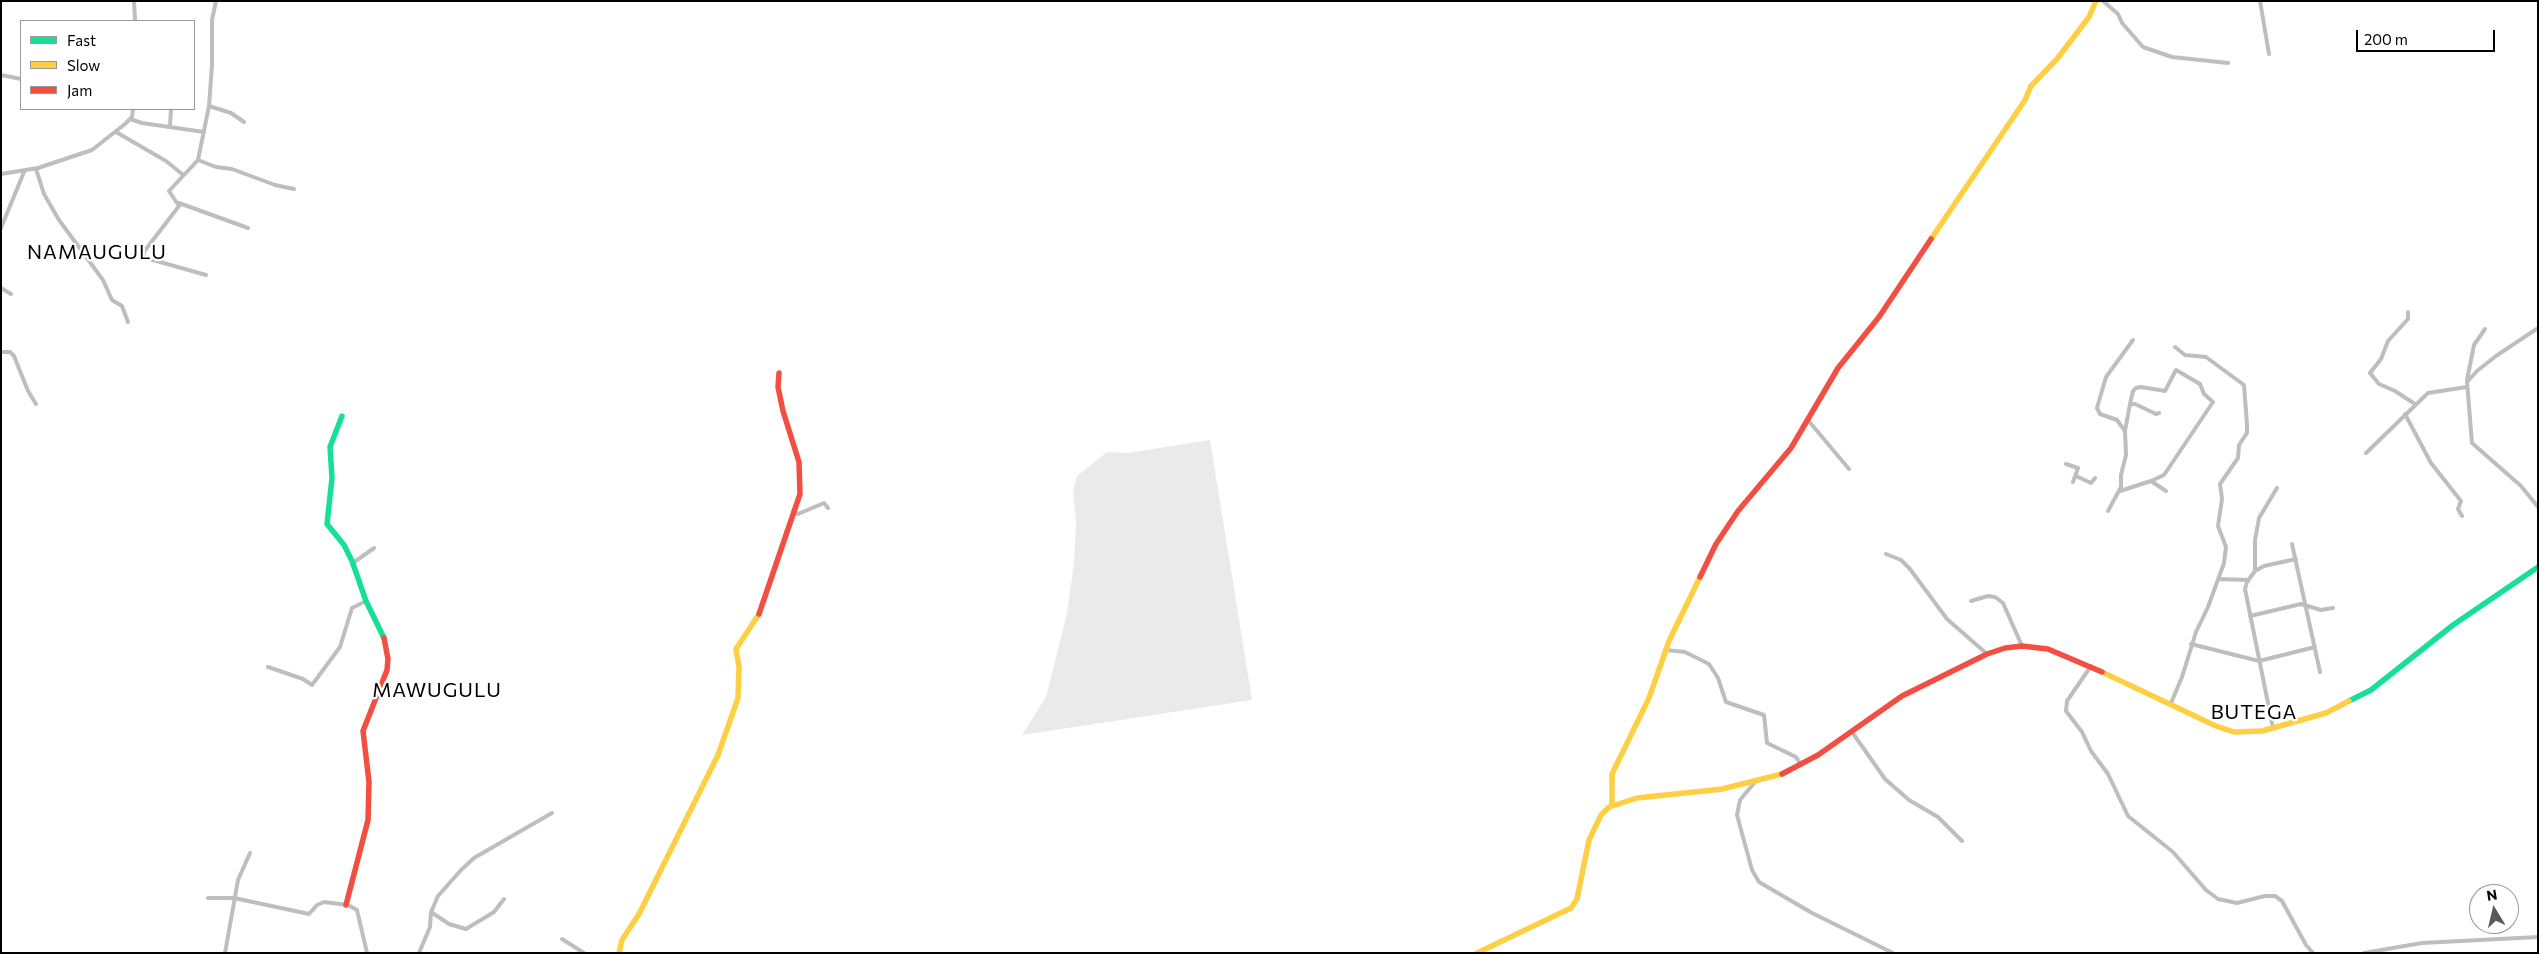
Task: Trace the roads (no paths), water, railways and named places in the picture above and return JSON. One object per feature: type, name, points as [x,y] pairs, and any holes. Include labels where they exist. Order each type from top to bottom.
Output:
[{"type":"street","points":[[134,1],[134,20]]},
{"type":"street","points":[[216,1],[212,20],[212,65],[209,106],[198,160],[182,174],[169,191],[178,203],[248,228]]},
{"type":"street","points":[[1612,806],[1612,774],[1649,698],[1666,650],[1716,544],[1738,511],[1791,448],[1838,368],[1871,325],[1880,317],[2025,100],[2031,86],[2073,38],[2089,16],[2096,1]]},
{"type":"street","points":[[2103,1],[2118,14],[2122,22],[2143,48],[2172,57],[2228,63]]},
{"type":"street","points":[[2260,1],[2269,54]]},
{"type":"street","points":[[1,75],[20,79]]},
{"type":"street","points":[[209,106],[231,113],[244,122]]},
{"type":"street","points":[[1,174],[36,169],[92,150],[130,119],[133,110]]},
{"type":"street","points":[[170,127],[172,110]]},
{"type":"street","points":[[130,119],[142,124],[204,132]]},
{"type":"street","points":[[116,132],[166,161],[182,174]]},
{"type":"street","points":[[198,160],[216,167],[232,169],[275,186],[294,189]]},
{"type":"street","points":[[36,169],[44,194],[51,207],[103,280],[112,300],[122,306],[128,322]]},
{"type":"street","points":[[1,228],[24,172]]},
{"type":"street","points":[[178,203],[179,206],[143,256],[206,275]]},
{"type":"street","points":[[1,288],[11,294]]},
{"type":"street","points":[[2408,312],[2408,319],[2388,341],[2381,359],[2370,373],[2379,384],[2395,391],[2415,404]]},
{"type":"street","points":[[2366,453],[2415,404],[2433,391],[2467,385],[2477,371],[2538,328]]},
{"type":"street","points":[[2485,329],[2474,345],[2467,385],[2472,443],[2521,486],[2538,507]]},
{"type":"street","points":[[2126,431],[2117,420],[2100,414],[2097,408],[2106,377],[2133,340]]},
{"type":"street","points":[[2171,703],[2182,677],[2191,644],[2219,578],[2226,554],[2218,526],[2222,499],[2220,484],[2238,458],[2239,445],[2247,433],[2244,385],[2206,357],[2185,355],[2175,347]]},
{"type":"street","points":[[1,352],[10,352],[14,356],[36,404]]},
{"type":"street","points":[[2108,511],[2120,491],[2126,455],[2126,431],[2133,391],[2141,387],[2165,391],[2176,370],[2200,384],[2204,394],[2213,402],[2164,475],[2120,491]]},
{"type":"street","points":[[618,953],[622,940],[639,914],[669,850],[718,755],[738,698],[739,667],[736,649],[744,640],[763,607],[800,494],[799,462],[778,387],[779,373]]},
{"type":"street","points":[[2130,404],[2135,404],[2156,414],[2159,413]]},
{"type":"street","points":[[2405,414],[2431,463],[2461,502],[2458,509],[2462,516]]},
{"type":"street","points":[[342,416],[330,446],[332,478],[327,524],[344,545],[353,563],[366,601],[380,625],[386,644],[387,670],[376,692],[363,731],[369,782],[368,820],[346,904]]},
{"type":"street","points":[[1807,419],[1849,469]]},
{"type":"street","points":[[2066,464],[2076,466],[2076,476],[2073,482]]},
{"type":"street","points":[[2076,476],[2092,483],[2095,478]]},
{"type":"street","points":[[2151,481],[2166,491]]},
{"type":"street","points":[[2255,571],[2254,540],[2259,518],[2277,488]]},
{"type":"street","points":[[794,512],[798,514],[824,503],[828,508]]},
{"type":"street","points":[[2292,544],[2320,672]]},
{"type":"street","points":[[353,563],[374,548]]},
{"type":"street","points":[[1886,554],[1901,560],[1910,569],[1947,619],[1987,654]]},
{"type":"street","points":[[2273,728],[2245,590],[2248,580],[2255,571],[2264,566],[2296,559]]},
{"type":"street","points":[[1477,953],[1571,908],[1577,898],[1589,840],[1601,815],[1612,806],[1637,798],[1709,791],[1755,782],[1801,765],[1852,732],[1902,696],[1987,654],[2005,648],[2022,646],[2055,651],[2227,730],[2253,732],[2326,713],[2371,690],[2453,625],[2538,567]]},
{"type":"street","points":[[2219,578],[2248,580]]},
{"type":"street","points":[[1971,601],[1988,596],[2003,603],[2022,646]]},
{"type":"street","points":[[268,667],[303,679],[312,685],[340,647],[352,608],[366,601]]},
{"type":"street","points":[[2250,616],[2301,604],[2321,610],[2333,608]]},
{"type":"street","points":[[2191,644],[2259,661],[2315,646]]},
{"type":"street","points":[[1666,650],[1685,652],[1709,664],[1718,678],[1726,702],[1764,715],[1767,743],[1796,757],[1801,765]]},
{"type":"street","points":[[2091,666],[2067,701],[2066,711],[2082,732],[2091,751],[2108,774],[2128,816],[2173,852],[2211,895],[2228,902],[2237,903],[2265,896],[2275,896],[2282,901],[2306,945],[2313,953]]},
{"type":"street","points":[[1852,732],[1890,784],[1909,800],[1938,817],[1962,841]]},
{"type":"street","points":[[1755,782],[1740,800],[1737,814],[1752,870],[1759,882],[1812,913],[1893,953]]},
{"type":"street","points":[[419,953],[430,927],[430,912],[448,884],[474,858],[552,813]]},
{"type":"street","points":[[225,953],[238,880],[250,853]]},
{"type":"street","points":[[208,898],[234,898],[309,914],[317,905],[324,902],[346,904],[357,910],[367,953]]},
{"type":"street","points":[[430,912],[449,924],[466,929],[494,912],[504,899]]},
{"type":"street","points":[[2364,953],[2422,943],[2538,937]]},
{"type":"street","points":[[562,939],[584,953]]},
{"type":"district","name":"NAMAUGULU","points":[[97,252]]},
{"type":"district","name":"MAWUGULU","points":[[437,690]]},
{"type":"district","name":"BUTEGA","points":[[2254,712]]}]
